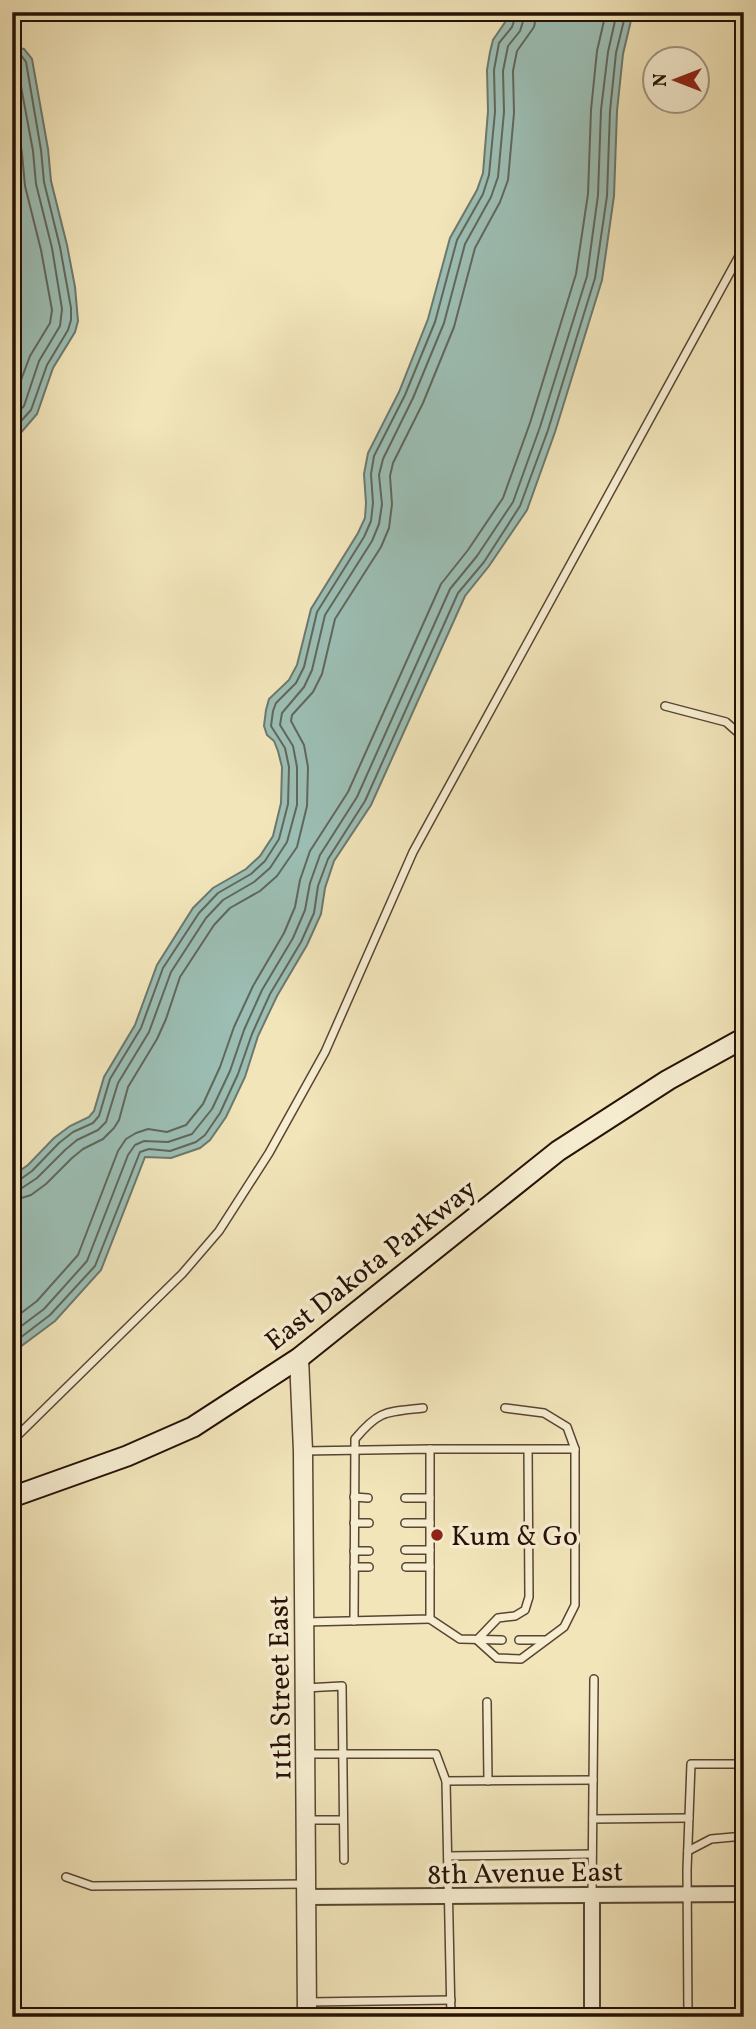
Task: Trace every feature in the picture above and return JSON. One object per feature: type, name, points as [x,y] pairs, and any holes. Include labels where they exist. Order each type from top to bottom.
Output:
[{"type":"main road","name":"East Dakota Parkway","points":[[12,1497],[127,1455],[193,1427],[299,1358],[558,1151],[668,1080],[744,1038]]},
{"type":"street","name":"11th Street East","points":[[299,1358],[303,1451],[307,2009]]},
{"type":"street","name":"8th Avenue East","points":[[307,1890],[448,1897],[744,1894]]},
{"type":"street","points":[[592,1896],[592,2017]]},
{"type":"lane","points":[[12,1441],[183,1274],[219,1231],[269,1153],[325,1052],[413,852],[744,247]]},
{"type":"lane","points":[[665,706],[726,722],[744,738]]},
{"type":"lane","points":[[354,1621],[355,1439],[371,1419],[386,1412],[423,1408]]},
{"type":"lane","points":[[477,1640],[497,1658],[521,1659],[564,1627],[576,1605],[576,1449],[567,1427],[544,1413],[505,1408]]},
{"type":"lane","points":[[430,1449],[430,1619]]},
{"type":"lane","points":[[477,1640],[498,1618],[515,1616],[525,1610],[529,1597],[528,1449]]},
{"type":"lane","points":[[303,1451],[576,1449]]},
{"type":"lane","points":[[354,1497],[368,1497]]},
{"type":"lane","points":[[405,1498],[430,1498]]},
{"type":"lane","points":[[354,1523],[369,1523]]},
{"type":"lane","points":[[405,1523],[430,1523]]},
{"type":"lane","points":[[405,1550],[430,1550]]},
{"type":"lane","points":[[354,1551],[369,1551]]},
{"type":"lane","points":[[354,1567],[369,1567]]},
{"type":"lane","points":[[406,1567],[430,1567]]},
{"type":"lane","points":[[304,1622],[430,1619],[460,1639],[502,1640]]},
{"type":"lane","points":[[519,1640],[545,1640]]},
{"type":"lane","points":[[592,1896],[594,1679]]},
{"type":"lane","points":[[305,1688],[342,1686],[344,1860]]},
{"type":"lane","points":[[487,1702],[488,1780]]},
{"type":"lane","points":[[306,1754],[436,1754],[446,1781],[452,2017]]},
{"type":"lane","points":[[688,2017],[691,1764],[744,1764]]},
{"type":"lane","points":[[446,1781],[593,1780]]},
{"type":"lane","points":[[593,1819],[689,1818]]},
{"type":"lane","points":[[306,1820],[343,1820]]},
{"type":"lane","points":[[688,1851],[710,1839],[744,1836]]},
{"type":"lane","points":[[447,1856],[592,1854]]},
{"type":"lane","points":[[66,1877],[92,1886],[307,1890]]},
{"type":"lane","points":[[307,2009],[451,2000]]},
{"type":"water","points":[[512,12],[633,12],[623,54],[617,111],[614,196],[602,280],[555,432],[527,510],[465,596],[371,805],[334,861],[325,888],[321,914],[258,1036],[245,1077],[226,1117],[210,1140],[200,1148],[171,1158],[145,1157],[101,1270],[55,1321],[12,1353],[12,1176],[28,1165],[54,1138],[89,1117],[94,1111],[104,1077],[135,1025],[157,965],[193,908],[213,888],[246,869],[260,856],[273,836],[281,803],[282,767],[274,741],[267,735],[264,726],[269,699],[289,680],[297,665],[311,609],[365,518],[364,474],[368,453],[399,392],[428,319],[450,238],[477,190],[483,173],[490,52],[493,40]]},
{"type":"water","points":[[12,47],[24,49],[32,59],[51,181],[75,287],[78,321],[75,332],[53,368],[37,414],[12,443]]},
{"type":"place","name":"Kum & Go","points":[[437,1535]]}]
